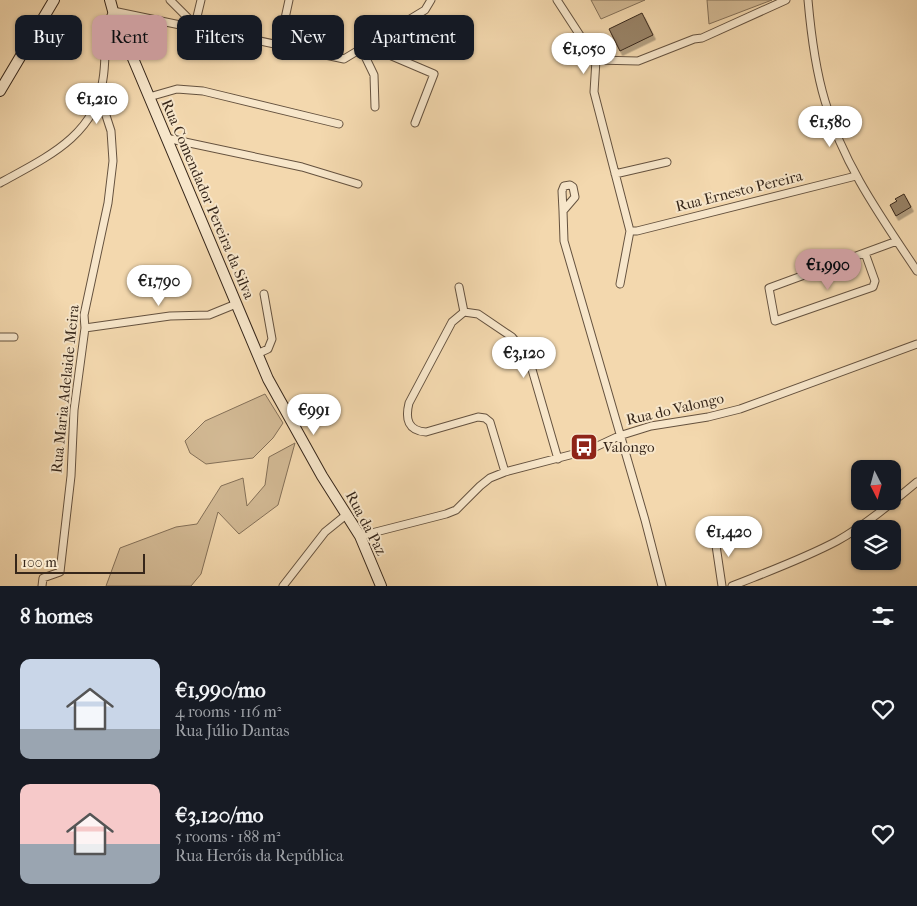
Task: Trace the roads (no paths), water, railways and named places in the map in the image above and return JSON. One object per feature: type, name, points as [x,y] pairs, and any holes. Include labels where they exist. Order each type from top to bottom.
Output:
[{"type":"main road","points":[[0,91],[54,0]]},
{"type":"main road","name":"Rua Comendador Pereira da Silva","points":[[110,0],[257,354],[283,408]]},
{"type":"main road","name":"Rua da Paz","points":[[283,408],[322,476],[360,536],[381,586]]},
{"type":"street","points":[[170,0],[186,15]]},
{"type":"street","points":[[198,15],[201,0]]},
{"type":"street","points":[[286,15],[289,0]]},
{"type":"street","points":[[416,15],[424,10],[431,0]]},
{"type":"street","points":[[557,0],[596,60],[594,92],[630,231],[620,284]]},
{"type":"street","points":[[596,60],[626,62],[649,57],[702,38],[786,0]]},
{"type":"street","points":[[808,0],[813,50],[825,102],[840,143],[856,176],[917,271]]},
{"type":"street","points":[[0,183],[66,144],[82,128],[94,111],[100,97],[104,77],[107,23],[113,11],[177,24]]},
{"type":"street","points":[[369,60],[374,75],[375,107]]},
{"type":"street","points":[[398,60],[434,74],[415,123]]},
{"type":"street","points":[[149,96],[177,89],[203,91],[339,124]]},
{"type":"street","name":"Rua Maria Adelaide Meira","points":[[42,586],[43,578],[60,572],[71,476],[74,410],[85,328],[84,315],[108,203],[112,161],[111,131],[100,97]]},
{"type":"street","points":[[166,138],[302,167],[358,184]]},
{"type":"street","points":[[615,174],[667,162]]},
{"type":"street","name":"Rua Ernesto Pereira","points":[[630,231],[637,231],[856,176]]},
{"type":"street","points":[[563,211],[564,241],[619,436],[645,520],[662,586]]},
{"type":"street","points":[[865,253],[875,281],[873,287],[775,321],[769,288],[897,241]]},
{"type":"street","points":[[459,287],[464,312]]},
{"type":"street","points":[[257,354],[268,349],[272,339],[264,294]]},
{"type":"street","points":[[85,328],[170,316],[209,315],[236,304]]},
{"type":"street","points":[[505,472],[490,422],[485,418],[478,417],[426,432],[417,432],[411,427],[408,420],[406,412],[409,403],[452,322],[464,312],[478,314],[512,337],[523,350],[531,366],[558,459]]},
{"type":"street","points":[[0,337],[14,337]]},
{"type":"street","name":"Rua do Valongo","points":[[360,536],[456,510],[490,478],[505,472],[588,450],[619,436],[651,426],[708,417],[740,409],[917,344]]},
{"type":"street","points":[[732,586],[792,562],[838,540],[894,501],[917,482]]},
{"type":"street","points":[[282,586],[326,532],[346,515]]},
{"type":"street","points":[[714,532],[722,586]]},
{"type":"place","name":"Valongo","points":[[584,447]]}]
